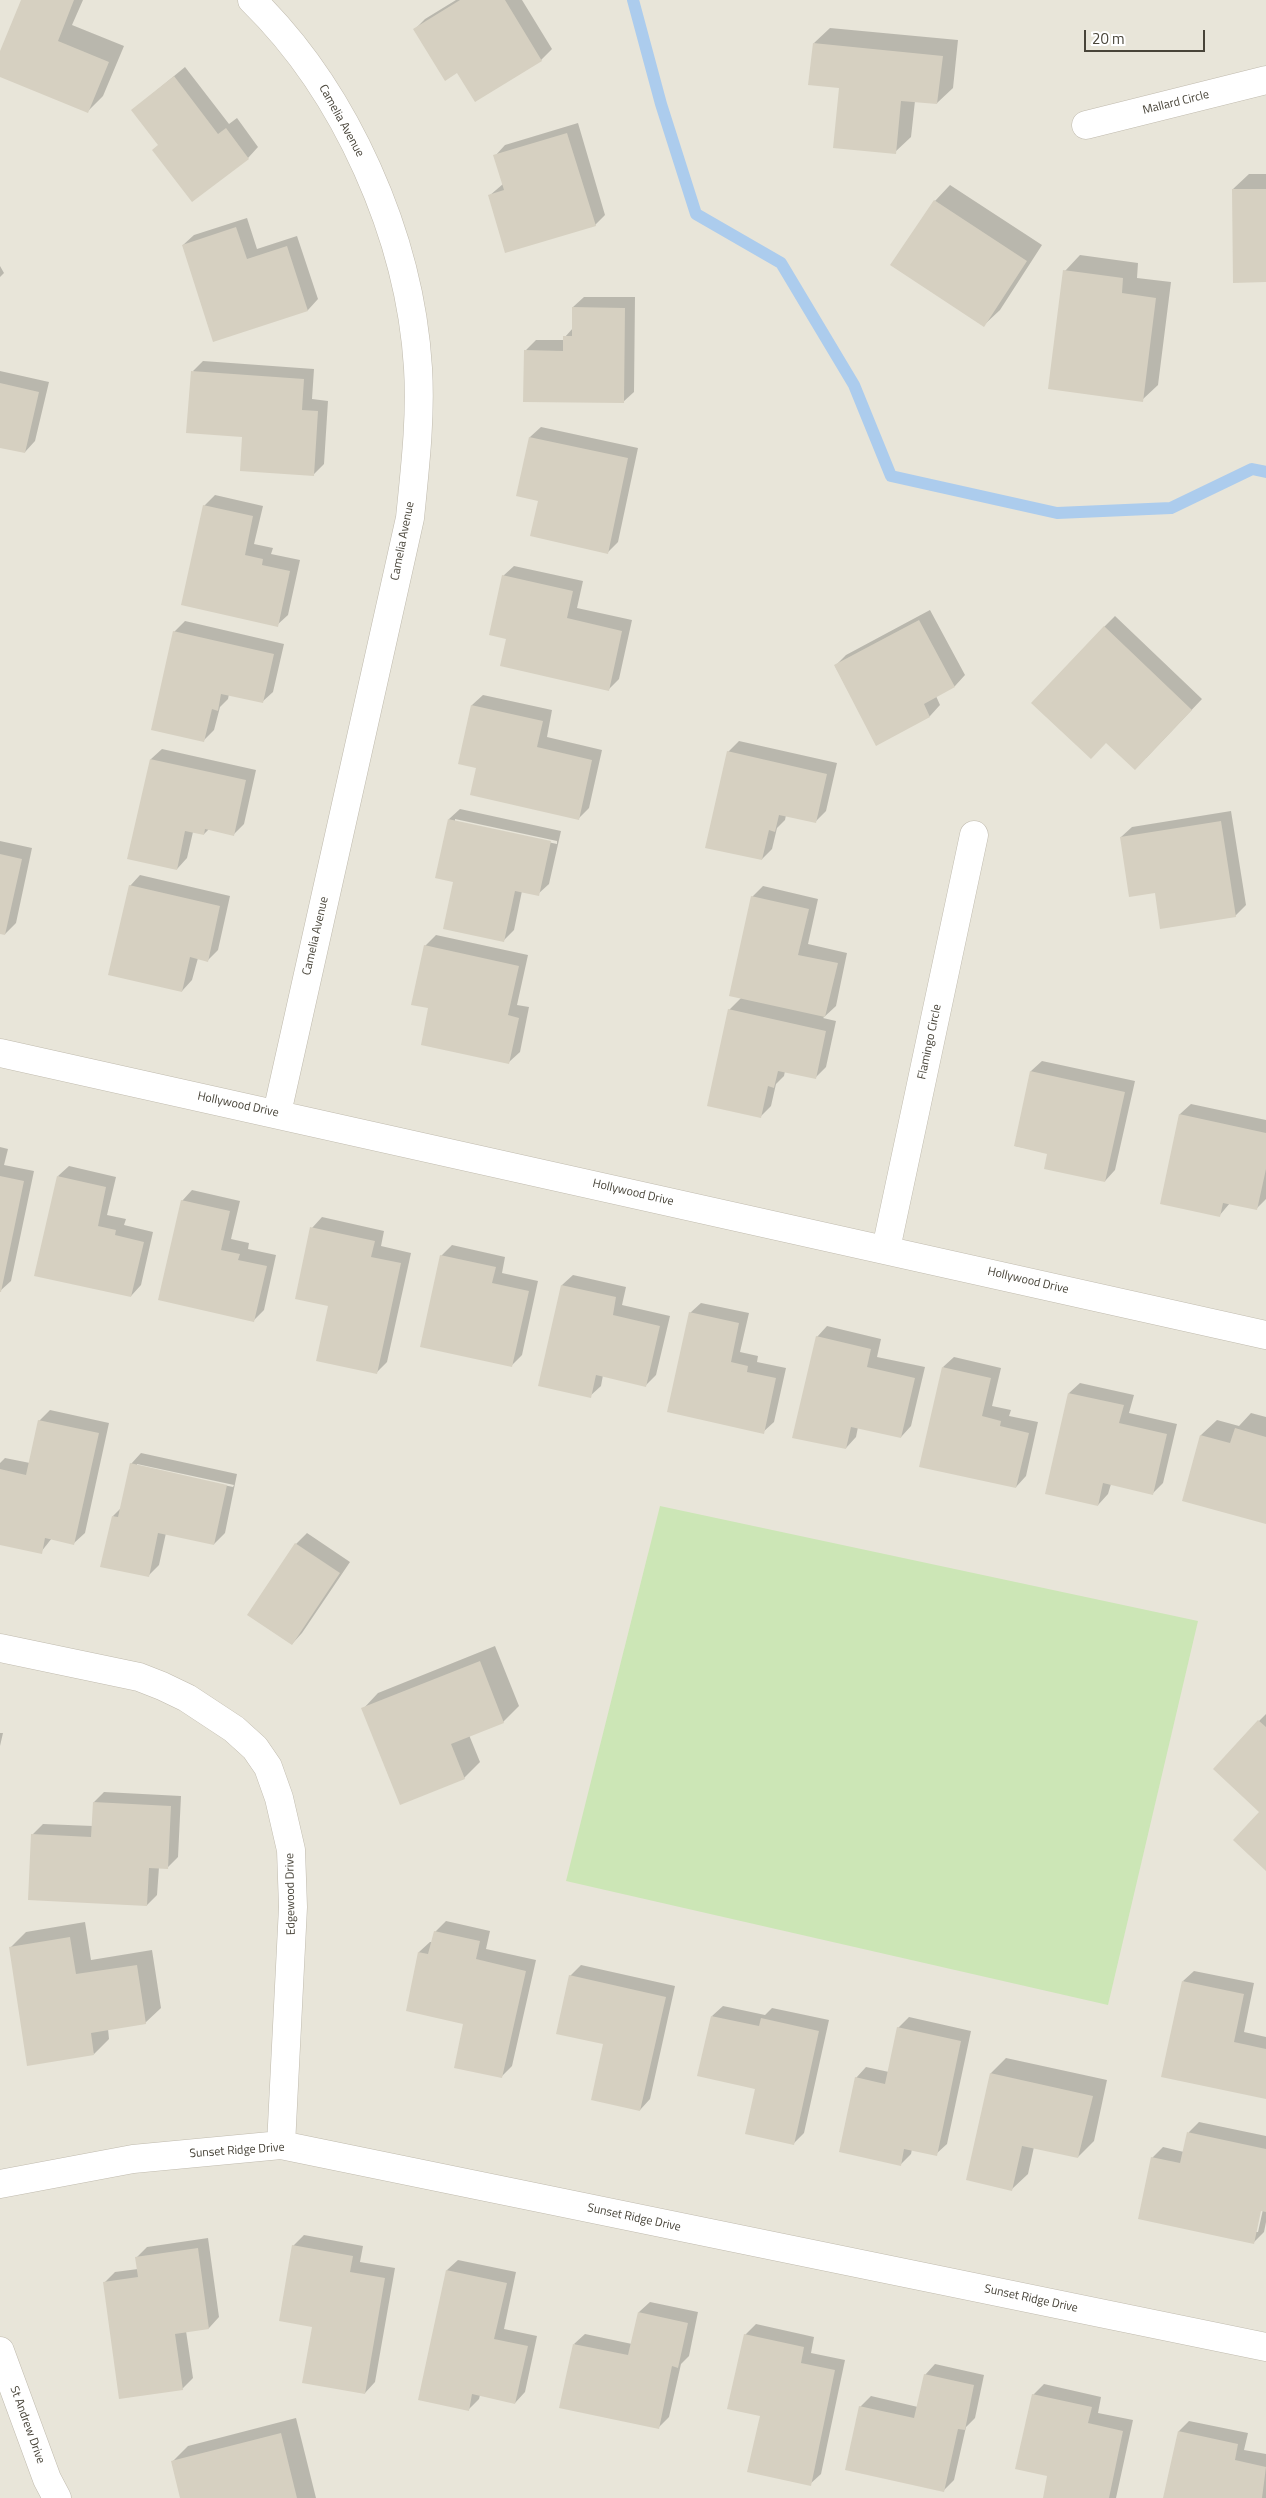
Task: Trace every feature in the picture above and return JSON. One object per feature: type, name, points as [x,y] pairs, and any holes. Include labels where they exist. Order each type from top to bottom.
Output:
[{"type":"street","name":"Camelia Avenue","points":[[252,0],[272,19],[314,74],[357,144],[388,221],[409,301],[418,367],[418,433],[410,518],[277,1113]]},
{"type":"street","name":"Mallard Circle","points":[[1086,125],[1266,80]]},
{"type":"street","name":"Flamingo Circle","points":[[886,1249],[974,835]]},
{"type":"street","name":"Hollywood Drive","points":[[0,1053],[277,1113],[1266,1335]]},
{"type":"street","name":"Edgewood Drive","points":[[0,1648],[139,1677],[162,1686],[188,1698],[234,1729],[254,1748],[268,1767],[279,1798],[291,1850],[293,1907],[282,2146]]},
{"type":"street","name":"Sunset Ridge Drive","points":[[0,2184],[133,2159],[282,2146],[1266,2347]]},
{"type":"street","name":"St Andrew Drive","points":[[0,2351],[47,2479],[57,2498]]},
{"type":"shaded area","points":[[0,0],[1266,0],[1266,2498],[0,2498]]},
{"type":"green space","points":[[660,1506],[1198,1621],[1108,2005],[566,1881]]},
{"type":"building","points":[[21,0],[74,0],[58,41],[109,62],[88,113],[0,77],[0,51]]},
{"type":"building","points":[[460,0],[505,0],[542,61],[475,102],[457,73],[445,81],[413,29]]},
{"type":"building","points":[[813,43],[943,56],[937,104],[901,101],[896,154],[833,148],[839,88],[808,85]]},
{"type":"building","points":[[174,76],[218,134],[226,128],[249,159],[192,202],[152,150],[158,145],[131,110]]},
{"type":"building","points":[[567,133],[596,226],[505,253],[488,195],[504,190],[493,155]]},
{"type":"building","points":[[1232,189],[1266,189],[1266,282],[1233,283]]},
{"type":"building","points":[[934,200],[1027,261],[984,327],[890,265]]},
{"type":"building","points":[[236,227],[247,259],[287,246],[308,311],[213,342],[182,245]]},
{"type":"building","points":[[1063,270],[1123,278],[1122,293],[1156,298],[1143,402],[1048,389]]},
{"type":"building","points":[[572,307],[625,308],[624,403],[523,402],[524,350],[563,351],[563,336],[572,336]]},
{"type":"building","points":[[191,371],[304,379],[302,410],[318,411],[314,476],[240,471],[242,437],[186,433]]},
{"type":"building","points":[[0,383],[39,392],[25,453],[0,448]]},
{"type":"building","points":[[529,437],[628,458],[608,554],[530,536],[538,501],[516,496]]},
{"type":"building","points":[[203,505],[253,516],[245,555],[263,559],[262,565],[290,571],[278,627],[181,605]]},
{"type":"building","points":[[502,575],[573,591],[567,618],[622,631],[609,691],[500,666],[506,639],[489,635]]},
{"type":"building","points":[[919,620],[955,687],[924,704],[930,717],[876,746],[834,665]]},
{"type":"building","points":[[1104,626],[1192,710],[1135,770],[1106,743],[1091,759],[1031,703]]},
{"type":"building","points":[[173,631],[274,654],[263,703],[221,694],[218,711],[212,709],[204,742],[151,730]]},
{"type":"building","points":[[471,705],[543,721],[537,747],[592,760],[579,820],[470,795],[476,768],[458,764]]},
{"type":"building","points":[[727,751],[827,774],[816,823],[779,815],[775,832],[769,830],[762,860],[705,848]]},
{"type":"building","points":[[150,759],[246,780],[234,836],[205,829],[204,835],[185,831],[177,870],[127,859]]},
{"type":"building","points":[[448,819],[551,841],[539,896],[515,891],[504,942],[443,929],[453,882],[435,878]]},
{"type":"building","points":[[1221,821],[1236,917],[1160,929],[1155,893],[1129,897],[1120,837]]},
{"type":"building","points":[[0,854],[22,859],[5,935],[0,934]]},
{"type":"building","points":[[129,885],[220,906],[208,962],[190,957],[182,992],[108,975]]},
{"type":"building","points":[[751,896],[809,909],[798,955],[838,963],[825,1017],[729,996]]},
{"type":"building","points":[[424,945],[519,966],[508,1015],[519,1018],[509,1064],[421,1045],[428,1008],[411,1005]]},
{"type":"building","points":[[728,1009],[826,1031],[816,1079],[778,1071],[774,1088],[768,1086],[761,1118],[707,1106]]},
{"type":"building","points":[[1030,1071],[1125,1092],[1105,1182],[1044,1169],[1047,1154],[1014,1146]]},
{"type":"building","points":[[1179,1114],[1266,1133],[1266,1169],[1257,1210],[1223,1203],[1220,1217],[1160,1204]]},
{"type":"building","points":[[0,1176],[24,1181],[1,1292],[0,1292]]},
{"type":"building","points":[[57,1176],[106,1187],[98,1226],[116,1230],[115,1235],[144,1242],[131,1297],[34,1276]]},
{"type":"building","points":[[181,1200],[230,1211],[221,1250],[240,1254],[238,1260],[267,1266],[254,1322],[158,1300]]},
{"type":"building","points":[[310,1227],[375,1241],[371,1257],[401,1263],[377,1374],[316,1361],[328,1306],[295,1299]]},
{"type":"building","points":[[440,1255],[496,1267],[492,1283],[529,1291],[512,1367],[420,1347]]},
{"type":"building","points":[[561,1285],[616,1297],[613,1315],[660,1326],[646,1387],[596,1375],[591,1398],[538,1386]]},
{"type":"building","points":[[689,1312],[739,1323],[731,1362],[748,1366],[747,1372],[776,1378],[764,1434],[667,1412]]},
{"type":"building","points":[[816,1336],[871,1349],[867,1367],[915,1378],[901,1438],[851,1427],[846,1449],[792,1438]]},
{"type":"building","points":[[942,1367],[991,1378],[982,1416],[1001,1421],[1000,1426],[1029,1433],[1016,1488],[919,1467]]},
{"type":"building","points":[[1068,1393],[1124,1405],[1119,1423],[1167,1434],[1153,1495],[1103,1483],[1098,1506],[1045,1494]]},
{"type":"building","points":[[38,1420],[99,1433],[74,1545],[45,1538],[42,1554],[0,1545],[0,1469],[26,1475]]},
{"type":"building","points":[[1235,1428],[1266,1437],[1266,1524],[1182,1501],[1200,1435],[1230,1443]]},
{"type":"building","points":[[130,1463],[227,1485],[214,1545],[158,1533],[149,1577],[100,1567],[112,1516],[118,1517]]},
{"type":"building","points":[[295,1543],[340,1573],[292,1645],[247,1615]]},
{"type":"building","points":[[480,1661],[504,1723],[451,1744],[465,1779],[400,1805],[361,1708]]},
{"type":"building","points":[[1258,1720],[1266,1727],[1266,1871],[1233,1840],[1259,1812],[1213,1769]]},
{"type":"building","points":[[93,1802],[171,1806],[168,1869],[149,1868],[147,1906],[28,1900],[31,1834],[91,1837]]},
{"type":"building","points":[[434,1931],[480,1941],[476,1959],[526,1971],[502,2078],[454,2068],[463,2024],[406,2011],[418,1952],[428,1954]]},
{"type":"building","points":[[70,1937],[76,1974],[137,1965],[146,2024],[91,2033],[94,2055],[27,2066],[9,1947]]},
{"type":"building","points":[[569,1975],[666,1997],[640,2111],[591,2100],[603,2044],[556,2034]]},
{"type":"building","points":[[1182,1981],[1244,1994],[1234,2042],[1266,2049],[1266,2099],[1161,2077]]},
{"type":"building","points":[[711,2016],[759,2026],[761,2018],[819,2031],[794,2145],[745,2134],[755,2089],[697,2076]]},
{"type":"building","points":[[897,2027],[961,2041],[937,2156],[904,2149],[901,2166],[839,2152],[855,2077],[885,2084]]},
{"type":"building","points":[[990,2073],[1093,2096],[1078,2158],[1022,2146],[1012,2191],[966,2180]]},
{"type":"building","points":[[1187,2132],[1266,2149],[1266,2212],[1261,2211],[1254,2244],[1138,2219],[1151,2157],[1180,2163]]},
{"type":"building","points":[[292,2245],[353,2256],[350,2272],[385,2278],[365,2394],[302,2383],[312,2327],[279,2321]]},
{"type":"building","points":[[198,2248],[209,2329],[175,2334],[183,2390],[119,2399],[103,2282],[138,2277],[135,2257]]},
{"type":"building","points":[[446,2270],[507,2283],[494,2339],[528,2346],[515,2404],[472,2394],[469,2411],[418,2400]]},
{"type":"building","points":[[638,2312],[688,2323],[678,2368],[672,2366],[659,2429],[559,2408],[573,2344],[628,2355]]},
{"type":"building","points":[[744,2334],[804,2347],[801,2363],[835,2370],[811,2486],[747,2472],[760,2416],[727,2409]]},
{"type":"building","points":[[924,2374],[974,2385],[965,2430],[958,2429],[944,2492],[845,2470],[859,2406],[914,2418]]},
{"type":"building","points":[[1032,2394],[1092,2407],[1088,2423],[1123,2431],[1109,2498],[1043,2498],[1047,2476],[1015,2469]]},
{"type":"building","points":[[1178,2431],[1238,2444],[1235,2460],[1266,2467],[1262,2498],[1163,2498]]},
{"type":"building","points":[[281,2433],[297,2498],[180,2498],[171,2461]]},
{"type":"waterway","points":[[633,0],[661,104],[696,214],[781,263],[854,385],[891,476],[1057,513],[1171,508],[1252,469],[1266,472]]}]
